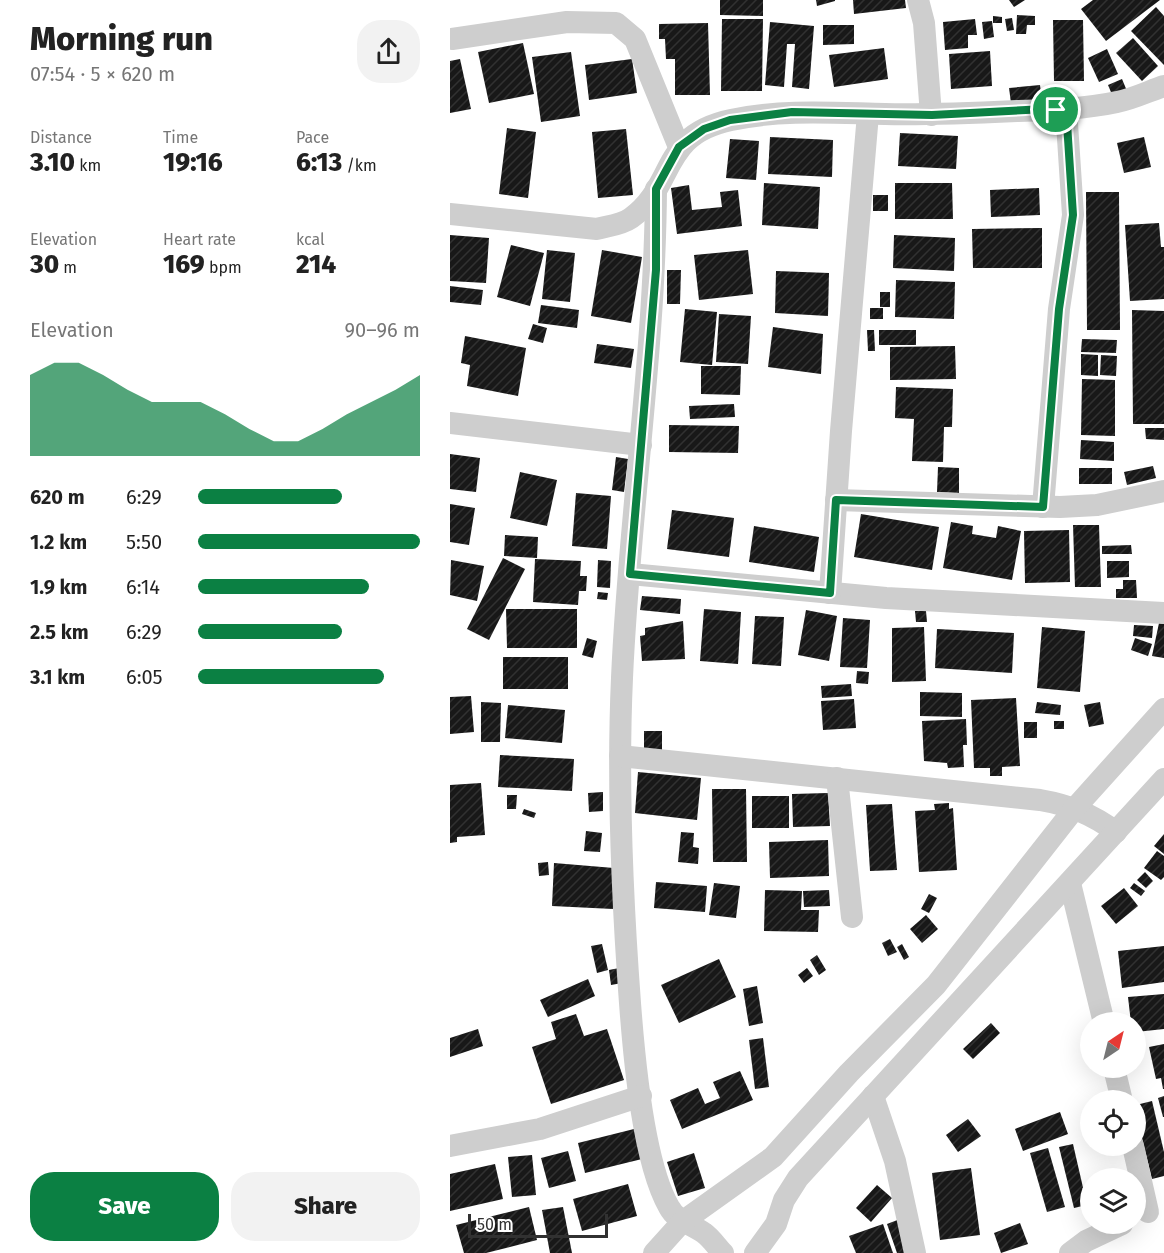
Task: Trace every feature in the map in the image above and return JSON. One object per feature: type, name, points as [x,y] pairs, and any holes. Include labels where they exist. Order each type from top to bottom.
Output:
[{"type":"street","points":[[918,0],[924,23],[932,115]]},
{"type":"street","points":[[452,39],[567,22],[616,23],[635,39],[679,147]]},
{"type":"street","points":[[450,214],[597,229],[630,218],[656,189],[679,147],[704,129],[730,120],[792,112],[932,115],[1066,108],[1117,102],[1164,86]]},
{"type":"street","points":[[1043,507],[1059,309],[1073,215],[1066,108]]},
{"type":"street","points":[[830,593],[868,114]]},
{"type":"street","points":[[656,189],[656,270],[622,677],[620,872],[632,1026],[641,1096],[660,1188],[670,1210],[682,1222],[703,1233],[723,1253]]},
{"type":"street","points":[[450,423],[641,445]]},
{"type":"street","points":[[836,500],[1043,507],[1097,505],[1164,491]]},
{"type":"street","points":[[630,574],[830,593],[1164,613]]},
{"type":"street","points":[[654,1253],[682,1222],[773,1157],[849,1073],[936,986],[1075,808],[1164,709]]},
{"type":"street","points":[[621,756],[1040,800],[1075,808],[1096,817],[1116,832]]},
{"type":"street","points":[[837,778],[852,917]]},
{"type":"street","points":[[755,1253],[776,1224],[784,1200],[798,1178],[1164,779]]},
{"type":"street","points":[[1070,883],[1101,1012]]},
{"type":"street","points":[[450,1146],[540,1129],[641,1096]]},
{"type":"street","points":[[873,1096],[895,1161],[915,1253]]},
{"type":"street","points":[[1135,1156],[1149,1211]]},
{"type":"street","points":[[773,1157],[798,1178]]},
{"type":"street","points":[[1070,1253],[1102,1234]]},
{"type":"building","points":[[720,0],[763,0],[763,16],[720,15]]},
{"type":"building","points":[[816,0],[835,0],[835,1],[817,6]]},
{"type":"building","points":[[853,0],[905,0],[906,8],[854,14]]},
{"type":"building","points":[[1009,0],[1025,0],[1014,7]]},
{"type":"building","points":[[1093,0],[1160,0],[1106,41],[1081,9]]},
{"type":"building","points":[[1156,7],[1164,16],[1164,65],[1131,31]]},
{"type":"building","points":[[1017,15],[1035,16],[1035,25],[1027,25],[1026,34],[1016,34]]},
{"type":"building","points":[[993,16],[1002,17],[1002,23],[993,23]]},
{"type":"building","points":[[1012,18],[1014,30],[1007,31],[1005,19]]},
{"type":"building","points":[[722,19],[763,19],[762,91],[721,91]]},
{"type":"building","points":[[975,19],[977,35],[968,35],[968,48],[945,50],[943,22]]},
{"type":"building","points":[[1053,20],[1083,20],[1084,81],[1054,81]]},
{"type":"building","points":[[992,21],[994,37],[984,39],[982,22]]},
{"type":"building","points":[[770,22],[814,26],[809,89],[792,87],[795,44],[787,44],[784,87],[765,85]]},
{"type":"building","points":[[708,23],[710,95],[675,95],[675,59],[666,59],[665,39],[659,39],[659,24]]},
{"type":"building","points":[[823,25],[854,25],[854,44],[823,45]]},
{"type":"building","points":[[1133,38],[1158,66],[1142,81],[1116,53]]},
{"type":"building","points":[[523,43],[534,94],[489,103],[478,52]]},
{"type":"building","points":[[884,48],[888,79],[834,87],[829,55]]},
{"type":"building","points":[[1107,49],[1118,74],[1099,82],[1088,58]]},
{"type":"building","points":[[990,51],[992,86],[951,89],[949,54]]},
{"type":"building","points":[[571,52],[580,116],[541,122],[532,57]]},
{"type":"building","points":[[460,59],[471,109],[450,113],[450,61]]},
{"type":"building","points":[[632,59],[637,93],[589,100],[585,65]]},
{"type":"building","points":[[1122,79],[1127,91],[1113,97],[1108,85]]},
{"type":"building","points":[[1040,85],[1042,100],[1011,103],[1009,88]]},
{"type":"building","points":[[507,128],[536,132],[528,198],[499,194]]},
{"type":"building","points":[[626,129],[633,195],[598,198],[592,132]]},
{"type":"building","points":[[900,133],[958,136],[956,169],[898,166]]},
{"type":"building","points":[[770,137],[833,140],[832,177],[768,174]]},
{"type":"building","points":[[1144,137],[1151,167],[1124,173],[1117,143]]},
{"type":"building","points":[[730,139],[759,141],[756,180],[726,178]]},
{"type":"building","points":[[764,183],[820,187],[818,229],[762,225]]},
{"type":"building","points":[[895,183],[952,183],[953,219],[895,219]]},
{"type":"building","points":[[689,185],[692,210],[722,207],[720,192],[738,190],[742,226],[677,234],[671,188]]},
{"type":"building","points":[[1039,188],[1040,215],[991,217],[990,190]]},
{"type":"building","points":[[1086,192],[1119,192],[1120,330],[1087,330]]},
{"type":"building","points":[[873,195],[888,195],[888,211],[873,211]]},
{"type":"building","points":[[1159,223],[1161,247],[1164,247],[1164,299],[1130,301],[1125,225]]},
{"type":"building","points":[[1042,228],[1042,268],[973,268],[972,229]]},
{"type":"building","points":[[450,235],[489,238],[486,283],[450,281]]},
{"type":"building","points":[[894,235],[955,238],[954,271],[893,268]]},
{"type":"building","points":[[511,245],[544,253],[530,306],[497,297]]},
{"type":"building","points":[[547,250],[575,253],[570,302],[542,299]]},
{"type":"building","points":[[602,250],[642,257],[631,323],[591,316]]},
{"type":"building","points":[[748,250],[753,294],[699,300],[694,255]]},
{"type":"building","points":[[667,270],[681,270],[680,304],[667,304]]},
{"type":"building","points":[[776,271],[829,273],[828,316],[775,313]]},
{"type":"building","points":[[896,280],[955,282],[954,319],[895,317]]},
{"type":"building","points":[[450,286],[483,290],[481,305],[450,302]]},
{"type":"building","points":[[880,292],[890,292],[890,307],[880,307]]},
{"type":"building","points":[[541,305],[579,310],[577,328],[538,323]]},
{"type":"building","points":[[870,308],[883,308],[883,319],[870,319]]},
{"type":"building","points":[[685,309],[717,312],[712,365],[680,362]]},
{"type":"building","points":[[1132,310],[1164,311],[1164,424],[1133,424]]},
{"type":"building","points":[[719,314],[751,316],[748,364],[716,362]]},
{"type":"building","points":[[533,324],[547,328],[543,343],[528,339]]},
{"type":"building","points":[[773,327],[823,334],[821,374],[768,367]]},
{"type":"building","points":[[867,330],[874,330],[875,351],[868,351]]},
{"type":"building","points":[[879,330],[916,330],[916,345],[879,345]]},
{"type":"building","points":[[465,336],[526,348],[518,396],[467,386],[470,365],[461,363]]},
{"type":"building","points":[[1082,339],[1117,340],[1116,353],[1081,352]]},
{"type":"building","points":[[597,344],[634,349],[631,368],[594,363]]},
{"type":"building","points":[[955,346],[956,379],[890,380],[890,347]]},
{"type":"building","points":[[1081,354],[1098,355],[1098,376],[1081,375]]},
{"type":"building","points":[[1101,355],[1117,356],[1116,376],[1100,375]]},
{"type":"building","points":[[701,366],[741,366],[740,395],[701,394]]},
{"type":"building","points":[[1082,379],[1115,380],[1115,436],[1081,435]]},
{"type":"building","points":[[896,387],[953,389],[952,427],[944,427],[943,462],[912,461],[914,419],[895,418]]},
{"type":"building","points":[[734,404],[735,417],[690,419],[689,406]]},
{"type":"building","points":[[669,425],[739,426],[738,453],[669,452]]},
{"type":"building","points":[[1145,428],[1164,428],[1164,440],[1146,439]]},
{"type":"building","points":[[1081,440],[1114,442],[1114,461],[1080,459]]},
{"type":"building","points":[[450,454],[480,458],[476,492],[450,489]]},
{"type":"building","points":[[616,457],[628,459],[624,492],[612,490]]},
{"type":"building","points":[[1153,466],[1156,478],[1127,485],[1124,472]]},
{"type":"building","points":[[938,467],[959,468],[959,493],[937,492]]},
{"type":"building","points":[[1079,468],[1112,468],[1112,484],[1079,484]]},
{"type":"building","points":[[520,472],[557,480],[547,526],[510,518]]},
{"type":"building","points":[[576,493],[611,496],[607,549],[572,546]]},
{"type":"building","points":[[450,504],[475,508],[469,545],[450,542]]},
{"type":"building","points":[[672,510],[734,518],[729,557],[667,549]]},
{"type":"building","points":[[861,514],[939,527],[932,570],[854,557]]},
{"type":"building","points":[[951,522],[973,526],[972,534],[996,538],[998,526],[1021,531],[1012,580],[943,568]]},
{"type":"building","points":[[1073,525],[1099,525],[1101,587],[1075,587]]},
{"type":"building","points":[[754,526],[819,537],[814,572],[749,562]]},
{"type":"building","points":[[1069,530],[1070,582],[1025,583],[1024,531]]},
{"type":"building","points":[[505,535],[538,537],[537,558],[504,556]]},
{"type":"building","points":[[1131,545],[1132,554],[1102,554],[1102,546]]},
{"type":"building","points":[[503,558],[525,569],[489,640],[467,629]]},
{"type":"building","points":[[535,559],[581,561],[580,576],[587,576],[586,591],[579,591],[578,605],[533,602]]},
{"type":"building","points":[[451,560],[484,566],[477,601],[450,595]]},
{"type":"building","points":[[598,560],[611,561],[610,588],[597,587]]},
{"type":"building","points":[[1107,561],[1129,561],[1129,577],[1107,578]]},
{"type":"building","points":[[1123,580],[1136,580],[1137,598],[1116,598],[1116,589],[1123,589]]},
{"type":"building","points":[[598,592],[608,593],[607,600],[597,599]]},
{"type":"building","points":[[642,596],[681,599],[680,614],[640,610]]},
{"type":"building","points":[[506,609],[577,609],[577,648],[507,648]]},
{"type":"building","points":[[704,609],[741,612],[738,664],[700,661]]},
{"type":"building","points":[[806,610],[837,616],[829,661],[798,655]]},
{"type":"building","points":[[915,611],[926,611],[927,622],[916,622]]},
{"type":"building","points":[[755,616],[784,617],[781,666],[752,664]]},
{"type":"building","points":[[843,618],[870,620],[867,668],[840,667]]},
{"type":"building","points":[[683,621],[685,659],[642,661],[640,636],[645,635],[645,628]]},
{"type":"building","points":[[1159,623],[1164,624],[1164,658],[1152,656]]},
{"type":"building","points":[[1134,625],[1153,626],[1152,638],[1133,636]]},
{"type":"building","points":[[924,627],[926,681],[892,682],[892,628]]},
{"type":"building","points":[[1042,627],[1085,631],[1080,692],[1037,688]]},
{"type":"building","points":[[937,629],[1014,633],[1012,673],[935,668]]},
{"type":"building","points":[[587,638],[597,641],[593,658],[582,655]]},
{"type":"building","points":[[1135,638],[1152,644],[1148,656],[1131,650]]},
{"type":"building","points":[[503,657],[568,657],[568,689],[503,689]]},
{"type":"building","points":[[857,671],[869,672],[868,684],[856,683]]},
{"type":"building","points":[[851,684],[852,696],[822,698],[821,686]]},
{"type":"building","points":[[920,692],[962,693],[962,717],[920,716]]},
{"type":"building","points":[[471,696],[474,732],[450,734],[450,697]]},
{"type":"building","points":[[1016,698],[1020,766],[1002,767],[1002,776],[990,776],[990,768],[974,768],[971,700]]},
{"type":"building","points":[[854,699],[856,728],[823,730],[821,701]]},
{"type":"building","points":[[481,702],[501,703],[500,742],[481,742]]},
{"type":"building","points":[[1037,702],[1061,705],[1060,715],[1035,713]]},
{"type":"building","points":[[1100,702],[1104,724],[1089,727],[1084,705]]},
{"type":"building","points":[[508,705],[565,710],[562,743],[505,738]]},
{"type":"building","points":[[966,719],[967,745],[963,745],[964,767],[948,768],[947,763],[924,761],[922,721]]},
{"type":"building","points":[[1054,721],[1064,721],[1064,729],[1054,729]]},
{"type":"building","points":[[1024,722],[1037,722],[1037,738],[1024,738]]},
{"type":"building","points":[[644,731],[662,731],[662,750],[644,750]]},
{"type":"building","points":[[500,755],[574,759],[572,791],[498,787]]},
{"type":"building","points":[[638,772],[701,778],[697,820],[635,813]]},
{"type":"building","points":[[481,783],[485,835],[457,837],[457,842],[450,843],[450,785]]},
{"type":"building","points":[[712,789],[746,789],[747,862],[713,862]]},
{"type":"building","points":[[603,792],[603,811],[589,812],[588,793]]},
{"type":"building","points":[[828,793],[830,826],[793,827],[792,794]]},
{"type":"building","points":[[507,795],[517,795],[516,809],[507,809]]},
{"type":"building","points":[[752,796],[789,796],[789,828],[752,828]]},
{"type":"building","points":[[949,803],[949,809],[953,808],[957,870],[919,872],[915,811],[935,810],[934,804]]},
{"type":"building","points":[[892,804],[897,870],[870,871],[866,805]]},
{"type":"building","points":[[524,809],[536,813],[534,818],[522,814]]},
{"type":"building","points":[[586,831],[602,833],[600,852],[584,851]]},
{"type":"building","points":[[681,832],[694,833],[693,847],[699,848],[698,864],[678,862]]},
{"type":"building","points":[[1164,834],[1164,854],[1154,846]]},
{"type":"building","points":[[828,840],[829,876],[770,878],[769,842]]},
{"type":"building","points":[[1157,851],[1164,856],[1164,877],[1161,880],[1144,868]]},
{"type":"building","points":[[548,862],[549,875],[539,876],[538,863]]},
{"type":"building","points":[[554,863],[614,868],[613,909],[552,906]]},
{"type":"building","points":[[1145,872],[1153,881],[1146,888],[1137,880]]},
{"type":"building","points":[[656,882],[707,886],[705,912],[654,908]]},
{"type":"building","points":[[714,883],[740,886],[736,918],[709,915]]},
{"type":"building","points":[[1134,883],[1145,891],[1141,896],[1130,888]]},
{"type":"building","points":[[1124,888],[1138,906],[1116,924],[1101,906]]},
{"type":"building","points":[[765,890],[802,891],[801,910],[819,910],[818,932],[764,931]]},
{"type":"building","points":[[829,890],[830,906],[804,907],[803,891]]},
{"type":"building","points":[[929,894],[937,898],[929,913],[921,909]]},
{"type":"building","points":[[926,915],[938,929],[922,943],[910,929]]},
{"type":"building","points":[[890,939],[897,952],[888,956],[882,943]]},
{"type":"building","points":[[602,944],[608,970],[597,973],[591,946]]},
{"type":"building","points":[[902,944],[909,957],[904,960],[897,947]]},
{"type":"building","points":[[1164,946],[1164,982],[1122,988],[1118,951]]},
{"type":"building","points":[[817,955],[826,970],[819,975],[810,960]]},
{"type":"building","points":[[719,959],[736,997],[679,1023],[661,985]]},
{"type":"building","points":[[619,968],[622,983],[611,985],[609,970]]},
{"type":"building","points":[[807,968],[813,976],[804,983],[798,975]]},
{"type":"building","points":[[588,979],[595,996],[548,1017],[540,1000]]},
{"type":"building","points":[[757,986],[763,1023],[749,1026],[743,989]]},
{"type":"building","points":[[1164,994],[1164,1029],[1146,1031],[1146,1012],[1130,1012],[1128,997]]},
{"type":"building","points":[[576,1014],[584,1036],[607,1029],[624,1080],[551,1104],[532,1047],[556,1039],[551,1022]]},
{"type":"building","points":[[991,1023],[1000,1033],[973,1059],[963,1049]]},
{"type":"building","points":[[478,1029],[483,1046],[450,1057],[450,1038]]},
{"type":"building","points":[[763,1038],[769,1087],[755,1089],[749,1040]]},
{"type":"building","points":[[1164,1044],[1163,1089],[1161,1078],[1156,1079],[1149,1047]]},
{"type":"building","points":[[740,1071],[753,1100],[682,1129],[670,1100],[698,1088],[705,1104],[720,1098],[713,1082]]},
{"type":"building","points":[[1164,1096],[1164,1117],[1163,1117],[1158,1098]]},
{"type":"building","points":[[1152,1101],[1164,1152],[1164,1176],[1152,1179],[1146,1154],[1146,1102]]},
{"type":"building","points":[[1060,1112],[1068,1134],[1023,1151],[1015,1129]]},
{"type":"building","points":[[968,1119],[981,1136],[958,1152],[946,1135]]},
{"type":"building","points":[[634,1129],[642,1159],[585,1173],[578,1143]]},
{"type":"building","points":[[1073,1144],[1080,1174],[1080,1207],[1074,1208],[1059,1147]]},
{"type":"building","points":[[1048,1148],[1065,1207],[1047,1212],[1030,1153]]},
{"type":"building","points":[[568,1151],[576,1181],[549,1188],[541,1158]]},
{"type":"building","points":[[694,1153],[705,1188],[678,1196],[667,1162]]},
{"type":"building","points":[[532,1155],[536,1195],[512,1197],[508,1157]]},
{"type":"building","points":[[495,1164],[503,1199],[450,1211],[450,1174]]},
{"type":"building","points":[[971,1168],[980,1235],[940,1240],[932,1173]]},
{"type":"building","points":[[628,1184],[637,1216],[582,1231],[573,1199]]},
{"type":"building","points":[[877,1185],[892,1198],[871,1222],[856,1208]]},
{"type":"building","points":[[529,1207],[537,1240],[486,1253],[464,1253],[456,1225]]},
{"type":"building","points":[[563,1207],[572,1253],[550,1253],[542,1210]]},
{"type":"building","points":[[900,1219],[911,1253],[897,1253],[887,1224]]},
{"type":"building","points":[[1020,1223],[1028,1244],[1001,1253],[994,1233]]},
{"type":"building","points":[[883,1224],[893,1253],[856,1253],[849,1236]]},
{"type":"route","points":[[1066,108],[1073,215],[1071,242],[1059,309],[1043,507],[836,500],[830,593],[630,574],[656,270],[656,189],[679,147],[704,129],[730,120],[792,112],[932,115],[1056,110],[1066,108]]}]
